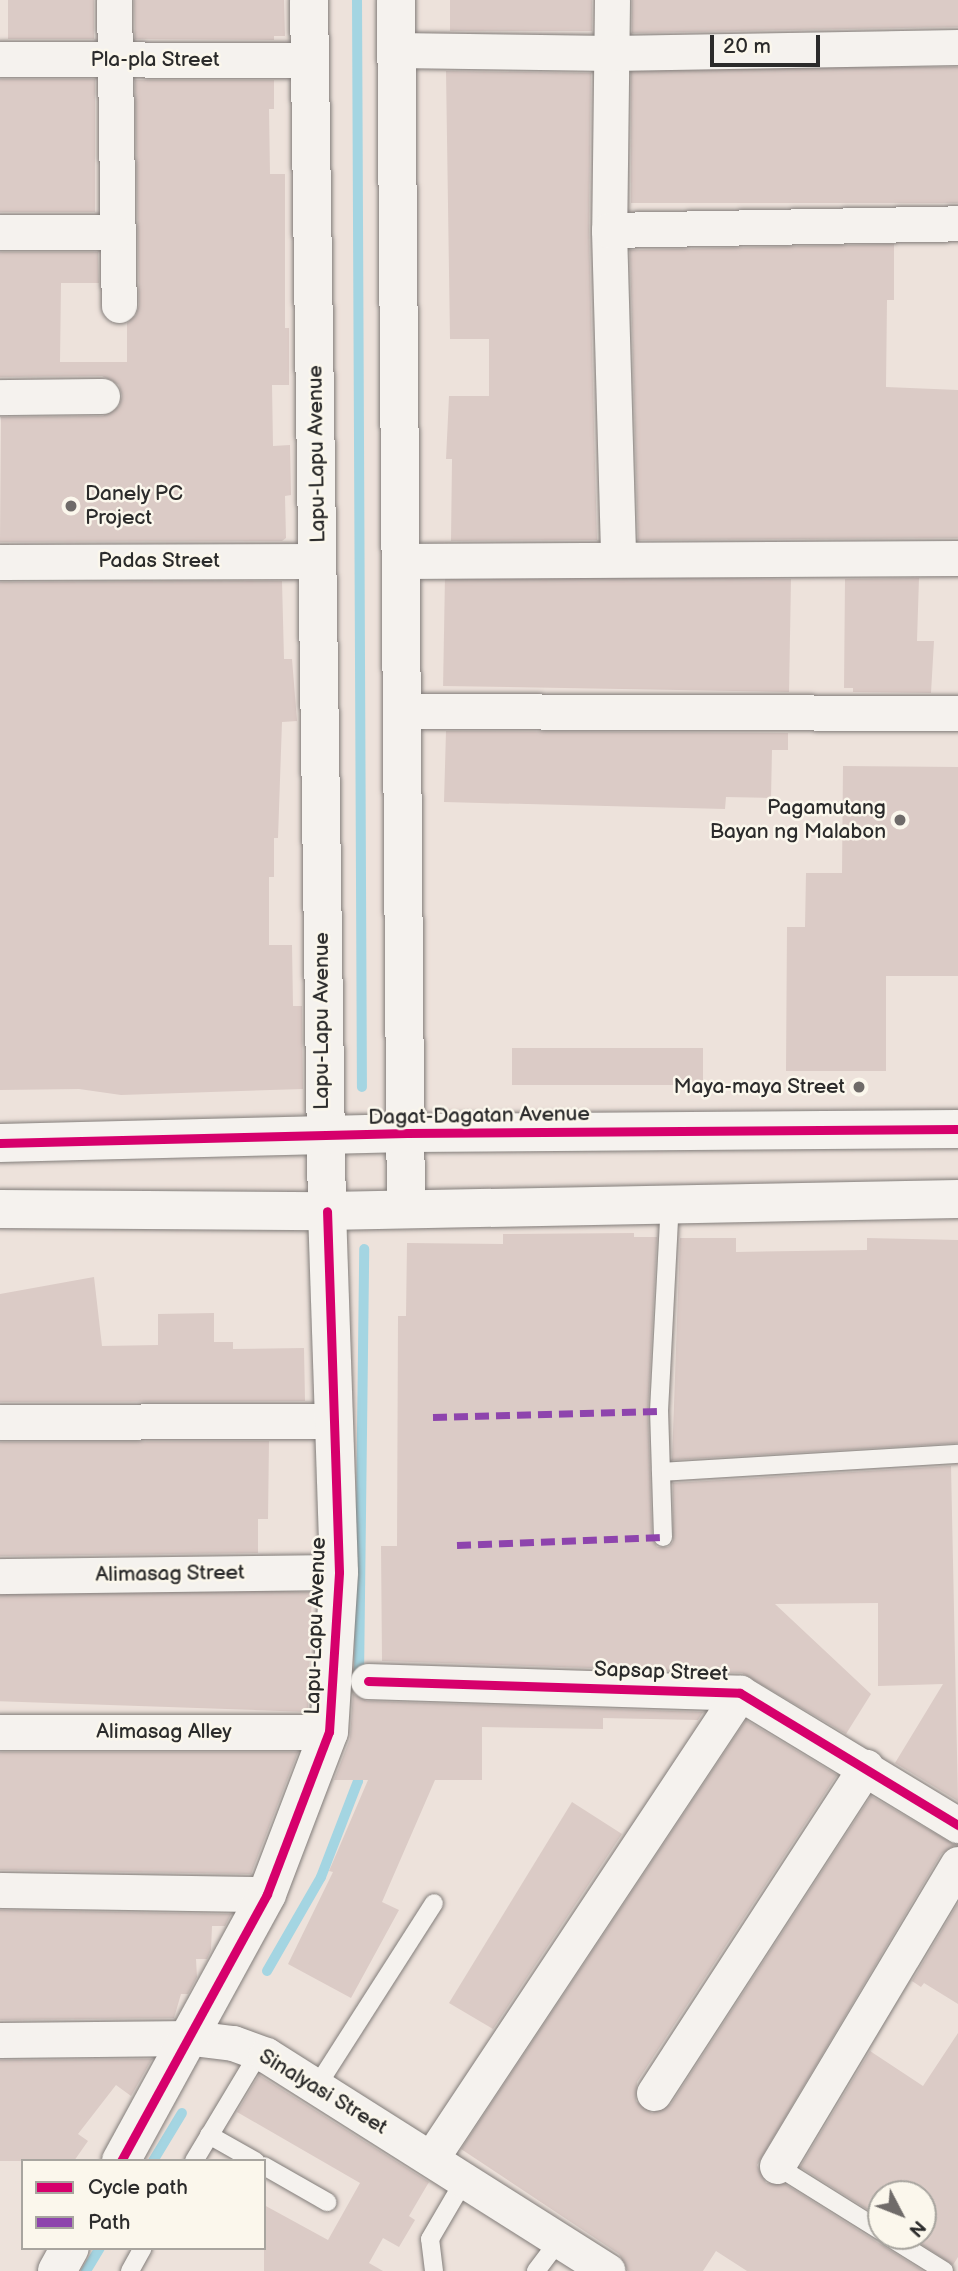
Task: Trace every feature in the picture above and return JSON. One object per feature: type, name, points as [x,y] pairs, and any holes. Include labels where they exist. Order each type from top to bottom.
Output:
[{"type":"main road","name":"Lapu-Lapu Avenue","points":[[122,2159],[192,2038],[267,1894],[329,1732],[339,1572],[331,1421],[323,1136],[309,0]]},
{"type":"main road","points":[[396,0],[406,1207]]},
{"type":"main road","name":"Dagat-Dagatan Avenue","points":[[0,1143],[407,1133],[958,1129]]},
{"type":"main road","points":[[0,1209],[327,1212],[406,1207],[958,1199]]},
{"type":"main road","points":[[57,2271],[69,2250]]},
{"type":"street","points":[[114,0],[114,232],[119,305]]},
{"type":"street","points":[[612,0],[609,230],[618,559]]},
{"type":"street","points":[[396,50],[612,52],[958,47]]},
{"type":"street","name":"Pla-pla Street","points":[[0,59],[310,61]]},
{"type":"street","points":[[609,230],[958,222]]},
{"type":"street","points":[[0,232],[114,232]]},
{"type":"street","points":[[0,397],[102,397]]},
{"type":"street","points":[[401,561],[958,558]]},
{"type":"street","name":"Padas Street","points":[[0,562],[318,561]]},
{"type":"street","points":[[401,711],[958,713]]},
{"type":"street","points":[[0,1422],[331,1421]]},
{"type":"street","name":"Alimasag Street","points":[[0,1576],[339,1572]]},
{"type":"street","name":"Sapsap Street","points":[[368,1681],[740,1693],[958,1825]]},
{"type":"street","points":[[432,2157],[740,1693]]},
{"type":"street","name":"Alimasag Alley","points":[[0,1731],[329,1732]]},
{"type":"street","points":[[654,2093],[866,1767]]},
{"type":"street","points":[[777,2166],[958,1864]]},
{"type":"street","points":[[0,1890],[267,1894]]},
{"type":"street","name":"Sinalyasi Street","points":[[0,2040],[192,2038],[233,2043],[259,2053],[317,2086],[608,2271]]},
{"type":"lane","points":[[663,1537],[659,1411],[670,1203]]},
{"type":"lane","points":[[661,1472],[958,1454]]},
{"type":"lane","points":[[317,2086],[434,1903]]},
{"type":"lane","points":[[195,2159],[259,2053]]},
{"type":"lane","points":[[209,2135],[251,2159]]},
{"type":"lane","points":[[777,2166],[867,2222]]},
{"type":"lane","points":[[266,2167],[327,2202]]},
{"type":"lane","points":[[434,2271],[430,2239],[465,2179]]},
{"type":"lane","points":[[536,2271],[559,2240]]},
{"type":"lane","points":[[130,2271],[142,2250]]},
{"type":"lane","points":[[910,2250],[944,2271]]},
{"type":"building","points":[[8,0],[94,0],[94,39],[8,39]]},
{"type":"building","points":[[134,0],[284,0],[285,36],[274,36],[274,40],[135,39]]},
{"type":"building","points":[[450,0],[592,0],[592,31],[450,31]]},
{"type":"building","points":[[632,0],[958,0],[958,27],[632,33]]},
{"type":"building","points":[[631,67],[958,67],[958,203],[631,203]]},
{"type":"building","points":[[446,71],[591,73],[589,231],[597,540],[451,541],[452,459],[446,459],[449,396],[489,396],[489,339],[450,339]]},
{"type":"building","points":[[0,79],[95,79],[95,212],[0,212]]},
{"type":"building","points":[[135,80],[274,80],[274,109],[269,109],[270,174],[285,174],[285,328],[289,328],[289,385],[272,385],[273,446],[290,445],[291,495],[285,496],[286,538],[282,541],[0,542],[1,417],[103,416],[119,406],[122,396],[119,385],[102,376],[0,377],[0,252],[98,252],[99,283],[61,283],[60,362],[127,362],[127,323],[136,315],[139,305]]},
{"type":"building","points":[[894,244],[894,300],[887,300],[886,387],[958,390],[958,538],[638,540],[630,250]]},
{"type":"building","points":[[445,573],[791,579],[789,692],[443,686]]},
{"type":"building","points":[[919,578],[917,641],[934,641],[931,693],[853,692],[853,688],[844,688],[845,579]]},
{"type":"building","points":[[282,581],[284,659],[292,659],[297,721],[282,722],[278,838],[274,838],[274,877],[269,877],[269,945],[292,945],[293,1006],[302,1006],[303,1089],[121,1095],[79,1089],[0,1090],[0,582]]},
{"type":"building","points":[[446,731],[788,733],[788,750],[772,750],[771,798],[726,797],[725,809],[444,802]]},
{"type":"building","points":[[843,766],[958,767],[958,976],[886,976],[886,1071],[786,1071],[787,927],[805,927],[806,873],[842,873]]},
{"type":"building","points":[[512,1048],[703,1048],[703,1085],[512,1085]]},
{"type":"building","points":[[634,1233],[634,1237],[657,1237],[648,1411],[652,1537],[657,1547],[668,1547],[673,1542],[673,1483],[951,1466],[958,1801],[895,1763],[943,1684],[878,1686],[878,1603],[775,1604],[871,1694],[846,1734],[742,1673],[382,1661],[381,1546],[397,1546],[398,1316],[406,1316],[407,1243],[503,1244],[503,1234]]},
{"type":"building","points":[[680,1238],[736,1238],[736,1252],[867,1250],[867,1238],[958,1240],[958,1443],[672,1460]]},
{"type":"building","points":[[94,1277],[102,1346],[158,1345],[158,1314],[214,1313],[214,1342],[233,1342],[233,1349],[304,1348],[305,1401],[0,1402],[0,1294]]},
{"type":"building","points":[[269,1441],[268,1519],[258,1519],[258,1553],[0,1556],[0,1442]]},
{"type":"building","points":[[0,1581],[312,1592],[308,1712],[0,1701]]},
{"type":"building","points":[[353,1694],[367,1701],[703,1712],[698,1720],[603,1718],[603,1729],[482,1727],[482,1780],[435,1780],[382,1902],[399,1910],[351,1998],[288,1964],[333,1872],[329,1871],[368,1780],[334,1780],[350,1739]]},
{"type":"building","points":[[746,1720],[837,1775],[637,2082],[636,2101],[652,2113],[671,2104],[871,1796],[955,1845],[941,1854],[757,2165],[766,2183],[785,2184],[867,2236],[867,2250],[890,2250],[923,2271],[747,2271],[716,2251],[703,2271],[628,2271],[619,2254],[461,2149]]},
{"type":"building","points":[[0,1752],[298,1752],[251,1874],[0,1870]]},
{"type":"building","points":[[572,1802],[622,1834],[493,2029],[449,2003]]},
{"type":"building","points":[[958,1903],[958,2004],[924,1983],[921,1987],[912,1981]]},
{"type":"building","points":[[0,1910],[231,1914],[225,1926],[212,1926],[211,1950],[207,1959],[196,1959],[197,1977],[188,1994],[181,1994],[174,2018],[0,2020]]},
{"type":"building","points":[[958,2033],[958,2257],[953,2265],[930,2250],[937,2250],[937,2180],[867,2180],[867,2209],[800,2167],[870,2051],[923,2086]]},
{"type":"building","points":[[152,2059],[131,2096],[116,2085],[78,2134],[88,2141],[75,2159],[21,2161],[0,2161],[0,2060]]},
{"type":"building","points":[[259,2075],[429,2182],[409,2216],[415,2220],[399,2247],[383,2238],[369,2263],[383,2271],[264,2271],[266,2206],[328,2240],[360,2183],[237,2112]]},
{"type":"waterway","points":[[357,0],[362,1087]]},
{"type":"waterway","points":[[359,1678],[364,1249]]},
{"type":"waterway","points":[[267,1971],[321,1877],[358,1781],[358,1768]]},
{"type":"waterway","points":[[154,2159],[182,2113]]},
{"type":"waterway","points":[[86,2271],[99,2250]]},
{"type":"marked path","points":[[433,1417],[659,1411]]},
{"type":"marked path","points":[[457,1545],[663,1537]]},
{"type":"cycle path","points":[[0,1143],[407,1133],[958,1129]]},
{"type":"cycle path","points":[[122,2159],[267,1894],[329,1732],[339,1572],[327,1211]]},
{"type":"cycle path","points":[[368,1681],[740,1693],[958,1825]]},
{"type":"place","name":"Danely PC Project","points":[[71,506]]},
{"type":"place","name":"Pagamutang Bayan ng Malabon","points":[[900,820]]},
{"type":"place","name":"Maya-maya Street","points":[[859,1087]]}]
